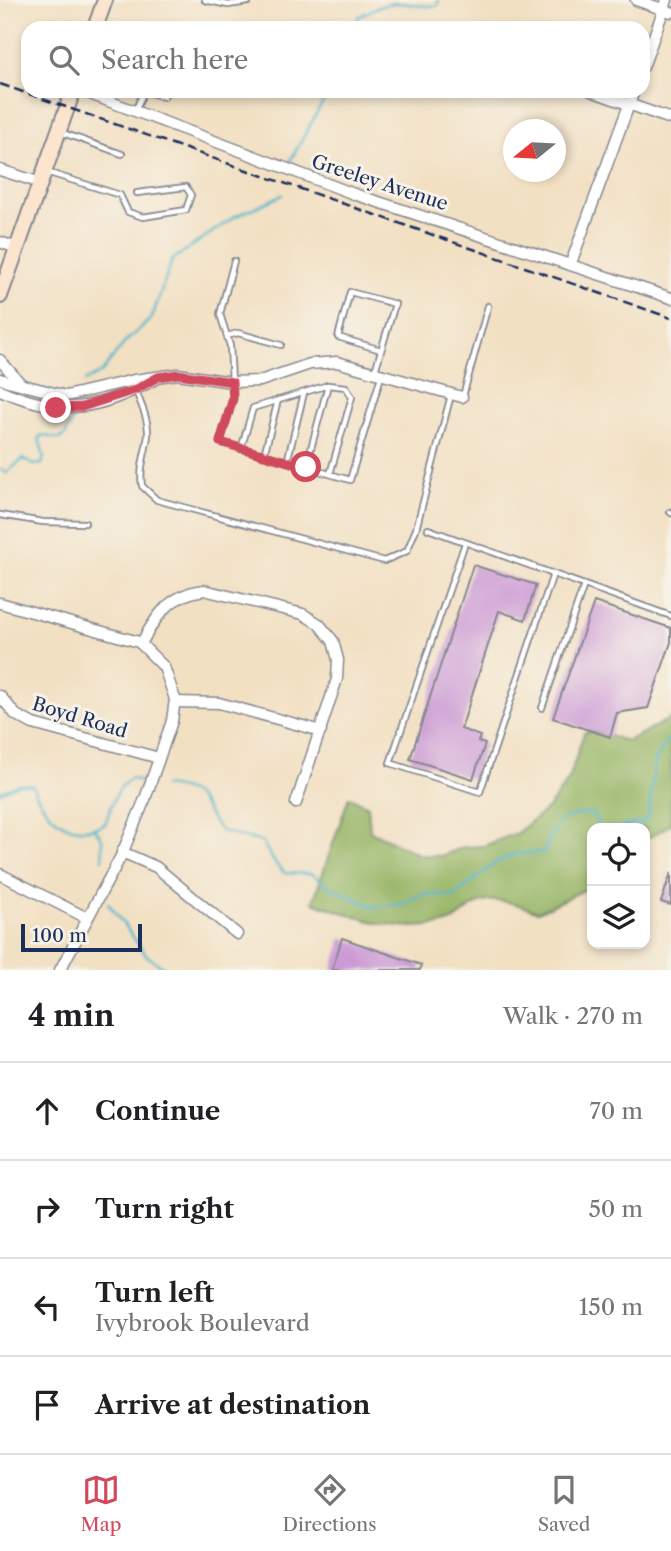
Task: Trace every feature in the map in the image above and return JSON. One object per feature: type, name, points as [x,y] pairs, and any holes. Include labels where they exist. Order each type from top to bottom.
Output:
[{"type":"main road","points":[[98,21],[105,0]]},
{"type":"main road","points":[[0,296],[71,98]]},
{"type":"street","points":[[636,0],[667,7],[650,50]]},
{"type":"street","name":"Greeley Avenue","points":[[101,98],[328,185],[572,263],[671,298]]},
{"type":"street","points":[[610,98],[671,119]]},
{"type":"street","points":[[572,263],[632,98]]},
{"type":"street","points":[[0,170],[43,178]]},
{"type":"street","points":[[0,242],[17,248]]},
{"type":"street","points":[[0,360],[9,374],[26,388]]},
{"type":"street","points":[[0,379],[26,388],[74,395],[117,383],[190,374],[232,382],[260,381],[320,363],[344,363],[463,397]]},
{"type":"street","points":[[0,390],[48,407],[71,409],[135,390],[158,377]]},
{"type":"street","points":[[0,397],[18,397]]},
{"type":"street","points":[[141,644],[164,608],[192,592],[212,590],[312,618],[332,641],[338,660],[337,679],[296,803]]},
{"type":"street","points":[[0,603],[141,644],[164,667],[175,702],[159,758],[122,852],[60,970]]},
{"type":"street","name":"Boyd Road","points":[[0,696],[16,715],[33,724],[159,758]]},
{"type":"street","points":[[175,702],[219,703],[321,732]]},
{"type":"street","points":[[122,852],[156,867],[237,934]]},
{"type":"street","points":[[0,874],[87,918]]},
{"type":"lane","points":[[205,0],[228,5],[248,2]]},
{"type":"lane","points":[[135,111],[141,98]]},
{"type":"lane","points":[[60,132],[122,154]]},
{"type":"lane","points":[[43,178],[120,195],[128,212],[143,216],[186,210],[191,195],[186,187],[137,193]]},
{"type":"lane","points":[[234,261],[220,314],[227,336],[233,398],[220,442],[350,480],[378,372],[381,350],[395,304],[350,292],[338,337],[381,350]]},
{"type":"lane","points":[[463,397],[488,306]]},
{"type":"lane","points":[[227,336],[238,333],[281,345]]},
{"type":"lane","points":[[241,449],[253,408],[328,385],[346,387],[352,397],[330,474]]},
{"type":"lane","points":[[306,467],[328,385]]},
{"type":"lane","points":[[135,390],[146,418],[148,435],[139,468],[142,486],[157,500],[384,561],[407,551],[416,529],[451,393]]},
{"type":"lane","points":[[286,462],[304,393]]},
{"type":"lane","points":[[264,455],[278,400]]},
{"type":"lane","points":[[0,515],[43,522],[85,523]]},
{"type":"lane","points":[[428,529],[671,615]]},
{"type":"lane","points":[[465,543],[390,763],[480,793],[553,574]]},
{"type":"lane","points":[[542,708],[584,585]]},
{"type":"green space","points":[[671,718],[671,824],[650,837],[650,823],[587,823],[587,888],[538,912],[507,902],[482,902],[451,922],[420,927],[374,922],[313,902],[349,797],[368,806],[370,831],[420,855],[441,856],[464,847],[484,846],[517,833],[548,808],[569,779],[584,733],[589,731],[628,741]]},
{"type":"building","points":[[473,565],[536,585],[525,620],[499,611],[461,729],[480,736],[478,742],[485,744],[473,779],[410,759]]},
{"type":"building","points":[[594,602],[671,628],[671,642],[648,708],[617,713],[610,737],[553,718]]},
{"type":"building","points":[[671,873],[671,905],[661,902]]},
{"type":"building","points":[[342,938],[421,965],[420,970],[332,970]]},
{"type":"waterway","points":[[358,21],[358,17],[380,6],[401,3],[431,6],[438,5],[438,0]]},
{"type":"waterway","points":[[289,163],[325,98]]},
{"type":"waterway","points":[[85,381],[102,372],[126,341],[152,318],[172,260],[234,217],[282,195]]},
{"type":"waterway","points":[[0,469],[6,473],[23,459],[34,465],[42,464],[44,457],[39,438],[42,435],[59,439],[65,435],[73,418]]},
{"type":"waterway","points":[[639,823],[648,817],[655,765],[663,747],[671,738]]},
{"type":"waterway","points":[[0,792],[18,784],[32,785],[52,815],[70,827],[81,829],[105,824],[114,798],[121,788],[131,778],[139,781]]},
{"type":"waterway","points":[[163,786],[195,795],[221,831],[262,842],[285,873],[312,874],[330,887],[373,907],[401,904],[424,894],[454,896],[497,862],[515,854],[544,852],[555,827],[564,819],[592,813],[598,823]]},
{"type":"waterway","points":[[95,829],[102,839],[103,859]]},
{"type":"waterway","points":[[108,903],[147,956],[168,970]]},
{"type":"railway","points":[[0,84],[21,91]]},
{"type":"railway","points":[[40,98],[671,318]]},
{"type":"route","points":[[56,408],[82,407],[135,390],[158,377],[178,374],[232,382],[233,398],[220,442],[306,467]]}]
